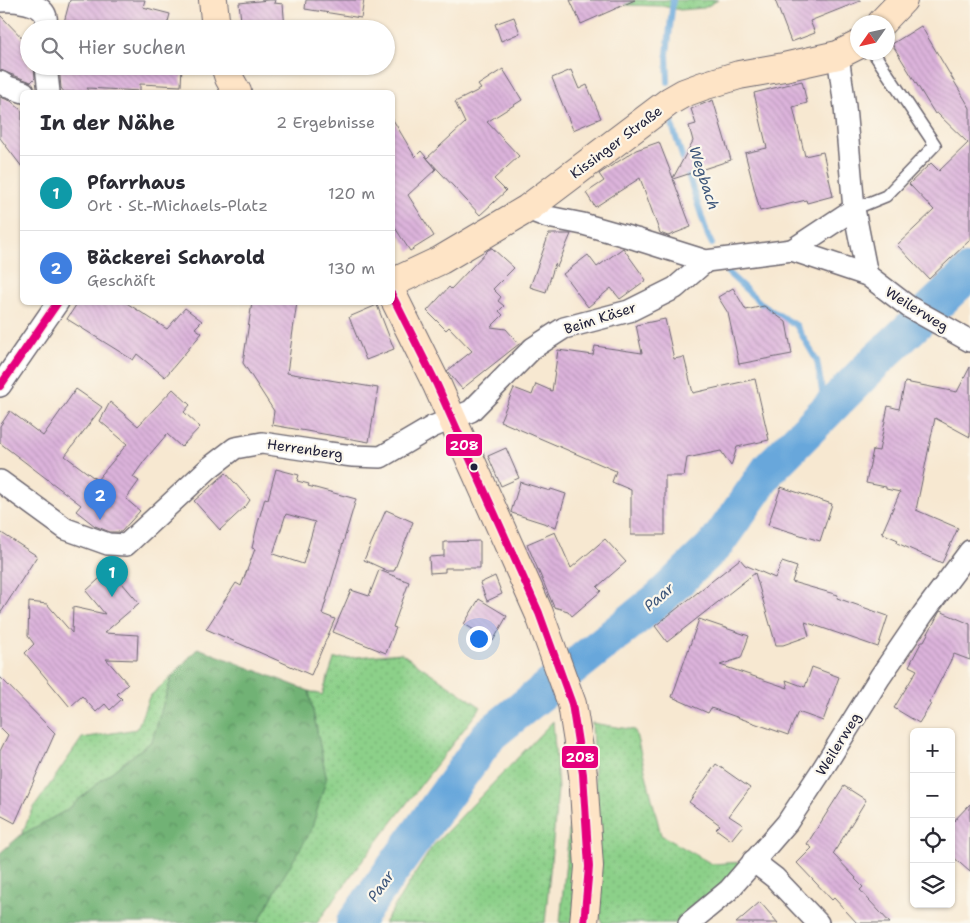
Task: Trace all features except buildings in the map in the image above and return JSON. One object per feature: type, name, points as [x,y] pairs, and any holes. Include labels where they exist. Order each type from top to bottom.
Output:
[{"type":"main road","points":[[213,0],[215,20]]},
{"type":"main road","points":[[889,15],[903,0]]},
{"type":"main road","name":"Kissinger Straße","points":[[395,282],[441,260],[527,209],[670,101],[703,86],[739,75],[848,50]]},
{"type":"main road","points":[[228,75],[236,90]]},
{"type":"main road","points":[[395,300],[437,385],[539,613],[572,704],[583,774],[589,867],[584,923]]},
{"type":"street","points":[[0,1],[16,1],[37,6],[43,10],[47,20]]},
{"type":"street","points":[[527,209],[548,217],[583,224],[706,260],[792,250],[867,275],[854,209],[845,107],[848,50]]},
{"type":"street","points":[[47,75],[49,90]]},
{"type":"street","points":[[0,82],[20,91]]},
{"type":"street","points":[[792,250],[854,209]]},
{"type":"street","name":"Beim Käser","points":[[452,420],[471,411],[533,348],[564,328],[629,311],[675,288],[706,260]]},
{"type":"street","name":"Weilerweg","points":[[867,275],[909,307],[970,340]]},
{"type":"street","points":[[0,386],[56,305]]},
{"type":"street","name":"Herrenberg","points":[[0,481],[66,529],[108,544],[126,545],[209,468],[235,448],[262,443],[353,456],[381,457],[432,427],[452,420]]},
{"type":"street","name":"Weilerweg","points":[[688,923],[729,890],[786,823],[822,770],[880,676],[970,551]]},
{"type":"street","points":[[754,862],[775,878],[818,923]]},
{"type":"lane","points":[[854,209],[886,196],[935,145],[878,60]]},
{"type":"green space","points":[[623,0],[718,0],[704,8],[680,10],[662,6],[624,5]]},
{"type":"green space","points":[[198,648],[309,691],[326,780],[311,831],[258,923],[0,923],[0,853],[21,835],[67,810],[100,781],[152,741],[172,676]]},
{"type":"green space","points":[[401,653],[481,707],[353,873],[317,923],[258,923],[282,879],[326,776],[309,691],[322,695],[334,659]]},
{"type":"green space","points":[[172,676],[152,741],[100,781],[67,810],[21,835],[33,809],[82,738],[137,729],[149,697]]},
{"type":"green space","points":[[553,721],[558,789],[545,923],[384,923],[432,847]]},
{"type":"green space","points":[[592,723],[635,730],[661,835],[712,864],[742,862],[689,923],[602,923],[600,918]]},
{"type":"green space","points":[[574,778],[579,829],[575,923],[560,923]]},
{"type":"waterway","name":"Wegbach","points":[[668,82],[667,54],[673,0]]},
{"type":"waterway","name":"Wegbach","points":[[672,120],[673,128],[712,244]]},
{"type":"waterway","name":"Wegbach","points":[[727,272],[764,306],[796,325],[817,361],[822,391],[820,418]]},
{"type":"waterway","name":"Paar","points":[[354,923],[489,735],[660,598],[717,543],[769,469],[880,357],[970,272]]},
{"type":"transit line","name":"208","points":[[395,301],[437,385],[539,613],[572,704],[583,774],[589,867],[584,923]]},
{"type":"transit line","name":"208","points":[[0,386],[56,305]]},
{"type":"place","name":"Bäckerei Scharold","points":[[100,520]]},
{"type":"place","name":"Pfarrhaus","points":[[112,597]]}]
